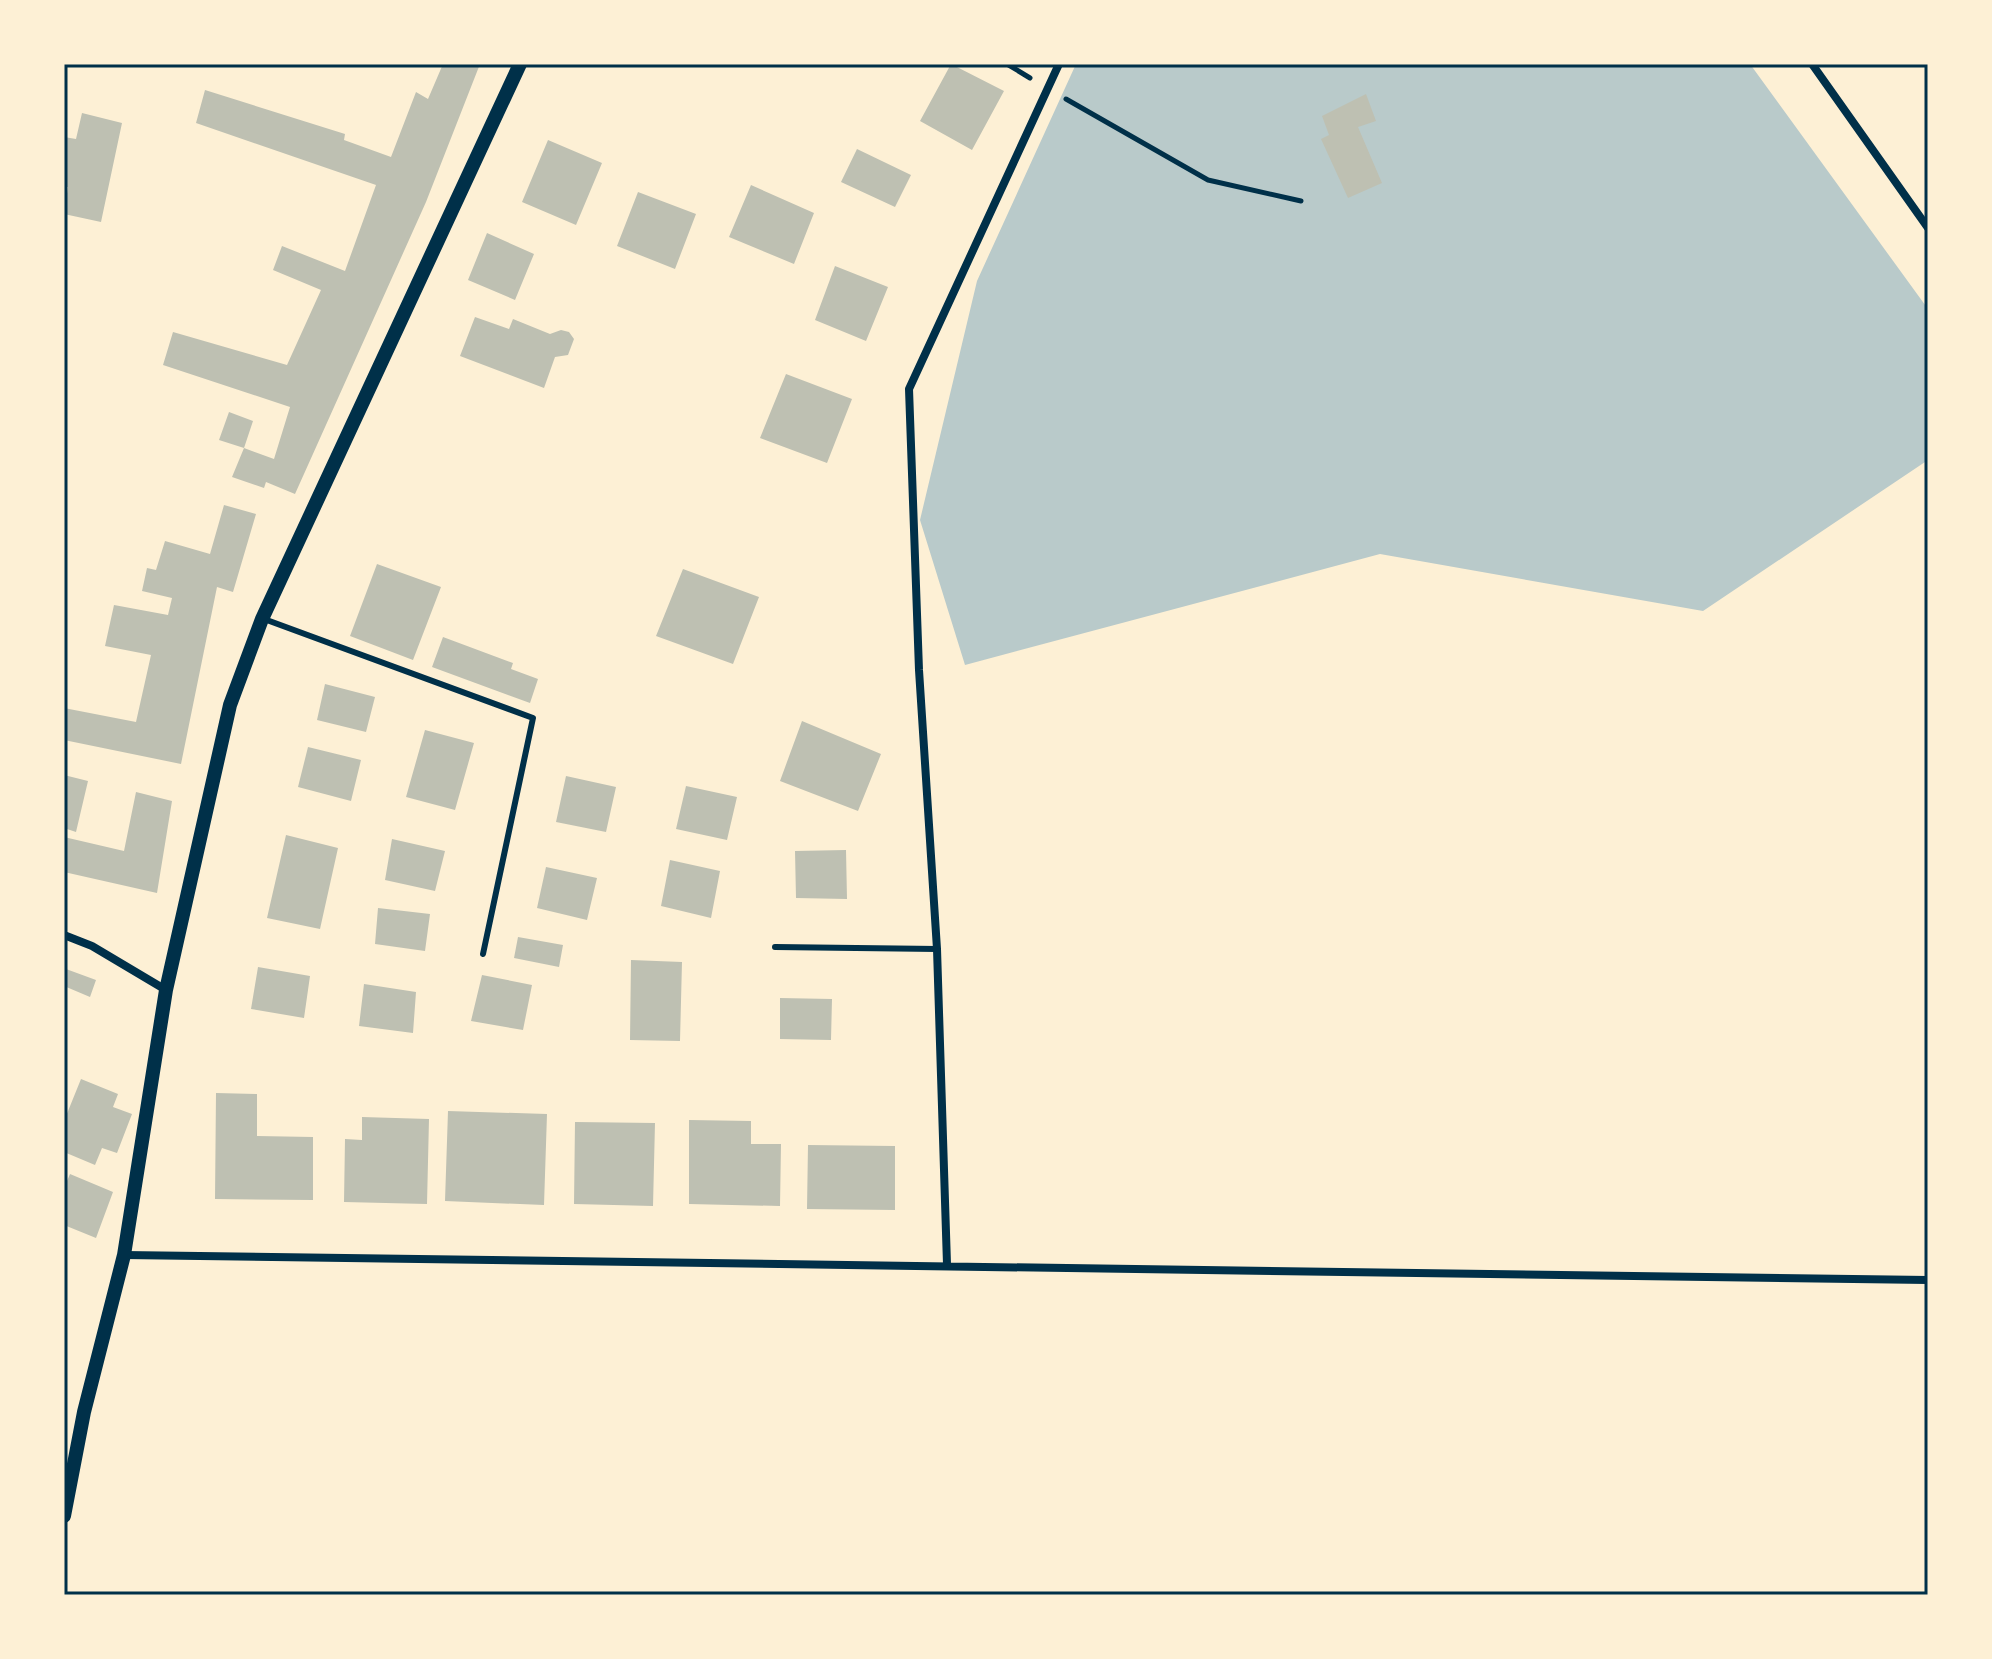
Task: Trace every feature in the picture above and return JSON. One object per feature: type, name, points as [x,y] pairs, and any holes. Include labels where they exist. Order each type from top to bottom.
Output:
[{"type":"street","points":[[65,1513],[84,1412],[124,1255],[166,990],[230,705],[262,619],[520,64]]},
{"type":"street","points":[[947,1264],[937,949],[919,670],[909,389],[1059,64]]},
{"type":"street","points":[[1812,64],[1928,228]]},
{"type":"street","points":[[64,935],[92,946],[166,990]]},
{"type":"street","points":[[124,1255],[947,1264],[1928,1280]]},
{"type":"lane","points":[[262,619],[533,718],[483,954]]},
{"type":"lane","points":[[775,947],[937,949]]},
{"type":"path","points":[[1007,64],[1014,69]]},
{"type":"path","points":[[1048,90],[1208,180],[1301,201]]},
{"type":"shaded area","points":[[1076,64],[1750,64],[1928,309],[1928,460],[1703,611],[1380,554],[965,665],[920,520],[977,281]]},
{"type":"building","points":[[443,64],[480,64],[426,202],[295,494],[266,482],[264,488],[232,477],[244,448],[274,459],[290,407],[163,365],[173,332],[287,365],[321,290],[273,270],[282,246],[345,271],[376,185],[196,123],[205,90],[345,134],[344,140],[391,157],[416,92],[428,99]]},
{"type":"building","points":[[951,64],[1004,91],[972,150],[920,121]]},
{"type":"building","points":[[1366,94],[1376,121],[1358,127],[1382,183],[1348,198],[1321,139],[1329,135],[1322,116]]},
{"type":"building","points":[[82,113],[122,123],[101,222],[64,214],[68,187],[64,187],[64,137],[76,139]]},
{"type":"building","points":[[548,140],[602,163],[576,225],[522,202]]},
{"type":"building","points":[[857,149],[911,175],[895,207],[841,182]]},
{"type":"building","points":[[751,185],[814,213],[794,264],[729,237]]},
{"type":"building","points":[[638,192],[696,214],[675,269],[617,246]]},
{"type":"building","points":[[487,233],[534,254],[515,300],[468,280]]},
{"type":"building","points":[[835,266],[888,287],[866,341],[815,320]]},
{"type":"building","points":[[475,317],[509,329],[513,319],[550,334],[561,330],[569,332],[574,339],[568,355],[555,357],[544,388],[460,356]]},
{"type":"building","points":[[786,374],[852,399],[827,463],[760,438]]},
{"type":"building","points":[[229,412],[253,421],[244,448],[219,440]]},
{"type":"building","points":[[224,505],[256,514],[233,592],[217,587],[181,764],[64,740],[64,708],[136,722],[151,655],[105,646],[114,605],[168,615],[172,598],[142,591],[147,568],[156,570],[165,541],[210,554]]},
{"type":"building","points":[[377,564],[441,587],[413,660],[350,636]]},
{"type":"building","points":[[683,569],[759,597],[733,664],[656,636]]},
{"type":"building","points":[[443,637],[513,663],[511,669],[538,679],[530,703],[432,667]]},
{"type":"building","points":[[325,684],[375,697],[366,732],[317,720]]},
{"type":"building","points":[[802,721],[881,754],[858,811],[780,781]]},
{"type":"building","points":[[425,730],[474,743],[455,810],[406,797]]},
{"type":"building","points":[[308,747],[361,760],[351,801],[298,787]]},
{"type":"building","points":[[64,775],[88,781],[76,832],[64,828]]},
{"type":"building","points":[[566,776],[616,787],[606,832],[556,822]]},
{"type":"building","points":[[686,786],[737,797],[727,840],[676,829]]},
{"type":"building","points":[[136,792],[172,801],[157,893],[64,872],[64,837],[124,851]]},
{"type":"building","points":[[286,835],[338,848],[320,929],[267,918]]},
{"type":"building","points":[[392,839],[445,851],[435,891],[385,880]]},
{"type":"building","points":[[846,850],[847,899],[796,898],[795,851]]},
{"type":"building","points":[[670,860],[720,871],[711,918],[661,906]]},
{"type":"building","points":[[546,867],[597,878],[587,920],[537,908]]},
{"type":"building","points":[[378,908],[430,914],[425,951],[375,944]]},
{"type":"building","points":[[518,937],[563,945],[559,967],[514,958]]},
{"type":"building","points":[[631,960],[682,962],[680,1041],[630,1040]]},
{"type":"building","points":[[258,967],[310,976],[304,1018],[251,1009]]},
{"type":"building","points":[[66,969],[96,980],[90,997],[64,986]]},
{"type":"building","points":[[482,975],[532,985],[523,1030],[471,1021]]},
{"type":"building","points":[[364,984],[416,992],[413,1033],[359,1026]]},
{"type":"building","points":[[780,998],[832,999],[831,1040],[780,1039]]},
{"type":"building","points":[[81,1079],[118,1094],[113,1107],[132,1114],[117,1153],[102,1148],[95,1165],[64,1152],[64,1121]]},
{"type":"building","points":[[216,1093],[257,1094],[257,1136],[313,1137],[313,1200],[215,1199]]},
{"type":"building","points":[[448,1111],[547,1114],[544,1205],[445,1201]]},
{"type":"building","points":[[362,1117],[429,1119],[427,1204],[344,1202],[345,1139],[362,1140]]},
{"type":"building","points":[[689,1120],[751,1121],[751,1144],[781,1144],[780,1206],[689,1204]]},
{"type":"building","points":[[575,1122],[655,1123],[653,1206],[574,1204]]},
{"type":"building","points":[[808,1145],[895,1146],[895,1210],[807,1209]]},
{"type":"building","points":[[70,1174],[113,1192],[96,1238],[64,1225],[64,1188]]}]
